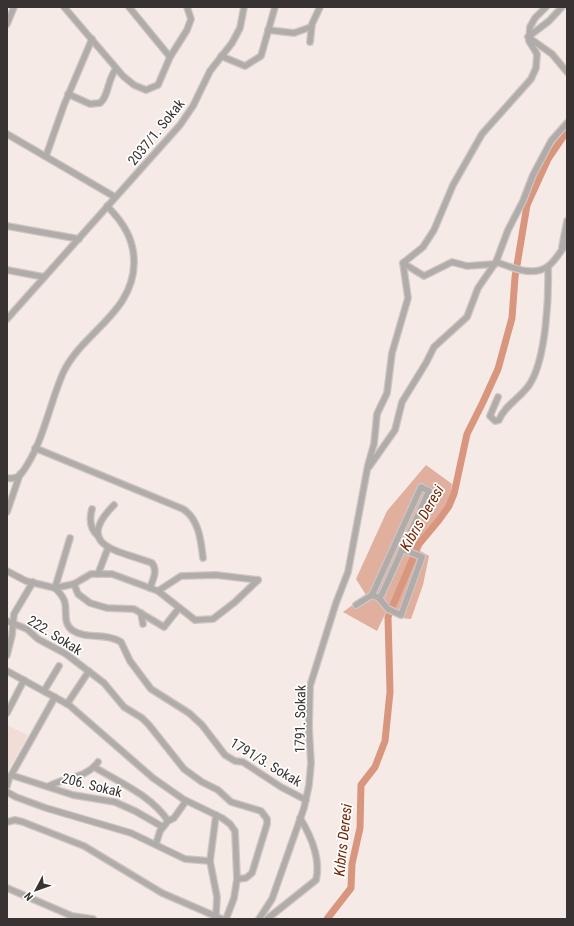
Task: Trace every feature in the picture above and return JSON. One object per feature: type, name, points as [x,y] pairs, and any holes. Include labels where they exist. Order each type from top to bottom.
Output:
[{"type":"street","points":[[7,24],[14,7]]},
{"type":"street","points":[[64,7],[116,69],[134,85],[146,90],[152,89],[158,85],[170,57],[187,30],[191,19],[188,8]]},
{"type":"street","points":[[129,7],[170,57]]},
{"type":"street","name":"2037/1. Sokak","points":[[8,316],[115,197],[125,189],[180,125],[193,106],[210,71],[232,43],[240,28],[244,7]]},
{"type":"street","points":[[221,56],[245,66],[261,56],[275,7]]},
{"type":"street","points":[[310,42],[311,27],[320,7]]},
{"type":"street","points":[[546,7],[532,23],[528,37],[537,54],[536,68],[531,79],[482,134],[453,185],[440,219],[430,236],[420,250],[403,263],[424,276],[452,262],[467,266],[495,263],[523,270],[536,270],[548,267]]},
{"type":"street","points":[[528,37],[565,8]]},
{"type":"street","points":[[268,30],[294,33],[311,27]]},
{"type":"street","points":[[528,37],[552,54],[567,72]]},
{"type":"street","points":[[46,156],[68,94],[92,39]]},
{"type":"street","points":[[68,94],[90,104],[100,103],[106,96],[110,79],[116,69]]},
{"type":"street","points":[[368,469],[395,430],[402,402],[434,347],[467,317],[478,288],[495,263],[533,175],[551,141],[567,123]]},
{"type":"street","points":[[7,134],[115,197]]},
{"type":"street","points":[[7,512],[20,474],[35,448],[67,366],[121,303],[133,278],[134,255],[130,239],[122,222],[107,206]]},
{"type":"street","points":[[562,249],[567,221]]},
{"type":"street","points":[[7,226],[78,239]]},
{"type":"street","points":[[498,397],[490,416],[495,421],[499,420],[505,409],[528,386],[537,369],[547,306],[548,267],[567,243]]},
{"type":"street","name":"1791. Sokak","points":[[259,919],[272,899],[306,800],[311,763],[309,728],[310,686],[336,602],[348,572],[374,444],[377,414],[388,389],[392,353],[408,298],[403,263]]},
{"type":"street","points":[[7,270],[44,277]]},
{"type":"street","points":[[35,448],[183,509],[190,514],[196,525],[203,558]]},
{"type":"street","points":[[7,478],[15,478],[20,474]]},
{"type":"street","points":[[356,605],[372,595],[421,487],[429,491],[379,598]]},
{"type":"street","points":[[100,538],[97,527],[103,516],[114,505]]},
{"type":"street","points":[[92,509],[90,523],[93,532],[108,548],[152,563],[155,567],[150,588]]},
{"type":"street","points":[[55,588],[70,538]]},
{"type":"street","points":[[98,574],[108,548]]},
{"type":"street","points":[[372,595],[379,598],[392,611],[401,615],[422,557],[402,549]]},
{"type":"street","points":[[7,571],[33,582],[55,588],[74,584],[91,574],[112,574],[158,591],[195,620],[213,619],[258,580],[216,575],[180,576],[158,591]]},
{"type":"street","points":[[7,655],[10,622],[17,607],[33,582]]},
{"type":"street","points":[[74,584],[78,594],[90,603],[107,608],[129,608],[142,613],[164,627],[179,608]]},
{"type":"street","name":"1791/3. Sokak","points":[[55,588],[65,603],[67,623],[72,630],[90,636],[103,635],[115,638],[120,642],[130,661],[151,689],[189,713],[202,725],[225,755],[235,761],[243,762],[281,787],[306,800]]},
{"type":"street","points":[[142,613],[143,624]]},
{"type":"street","name":"222. Sokak","points":[[10,622],[27,629],[38,639],[66,654],[89,671]]},
{"type":"street","points":[[44,691],[59,666]]},
{"type":"street","points":[[7,671],[67,704],[153,778],[186,801],[216,815],[230,824],[235,831],[237,879],[234,898],[226,919]]},
{"type":"street","points":[[67,704],[89,671],[104,683],[124,707],[142,718],[184,769],[202,782],[218,790],[231,802],[260,811],[265,816],[267,824],[265,835],[252,873],[246,878],[237,879]]},
{"type":"street","points":[[7,713],[24,680]]},
{"type":"street","points":[[7,786],[11,775],[55,697]]},
{"type":"street","points":[[49,786],[77,777],[96,765],[156,806],[168,821]]},
{"type":"street","name":"206. Sokak","points":[[11,775],[30,783],[49,786],[73,794],[115,802],[135,811],[162,828]]},
{"type":"street","points":[[7,792],[40,806],[132,833],[185,859],[210,860]]},
{"type":"street","points":[[156,844],[162,828],[168,821],[174,818],[186,801]]},
{"type":"street","points":[[216,815],[210,860],[216,897],[216,915]]},
{"type":"street","points":[[267,919],[316,880],[318,871],[310,834],[300,818]]},
{"type":"street","points":[[7,822],[15,820],[23,822],[77,844],[162,893],[216,915],[222,919]]},
{"type":"street","points":[[7,888],[72,916],[93,919]]},
{"type":"shaded area","points":[[426,465],[452,484],[450,499],[415,548],[429,556],[423,585],[411,619],[401,618],[387,610],[377,631],[343,612],[366,595],[356,579],[387,511]]},
{"type":"shaded area","points":[[7,725],[27,735],[27,737],[7,773]]},
{"type":"waterway","name":"Kıbrıs Deresi","points":[[327,919],[351,888],[352,864],[360,828],[361,785],[375,767],[385,741],[390,692],[388,617],[419,544],[449,506],[454,494],[467,434],[498,369],[512,318],[515,277],[527,205],[548,159],[567,131]]}]
